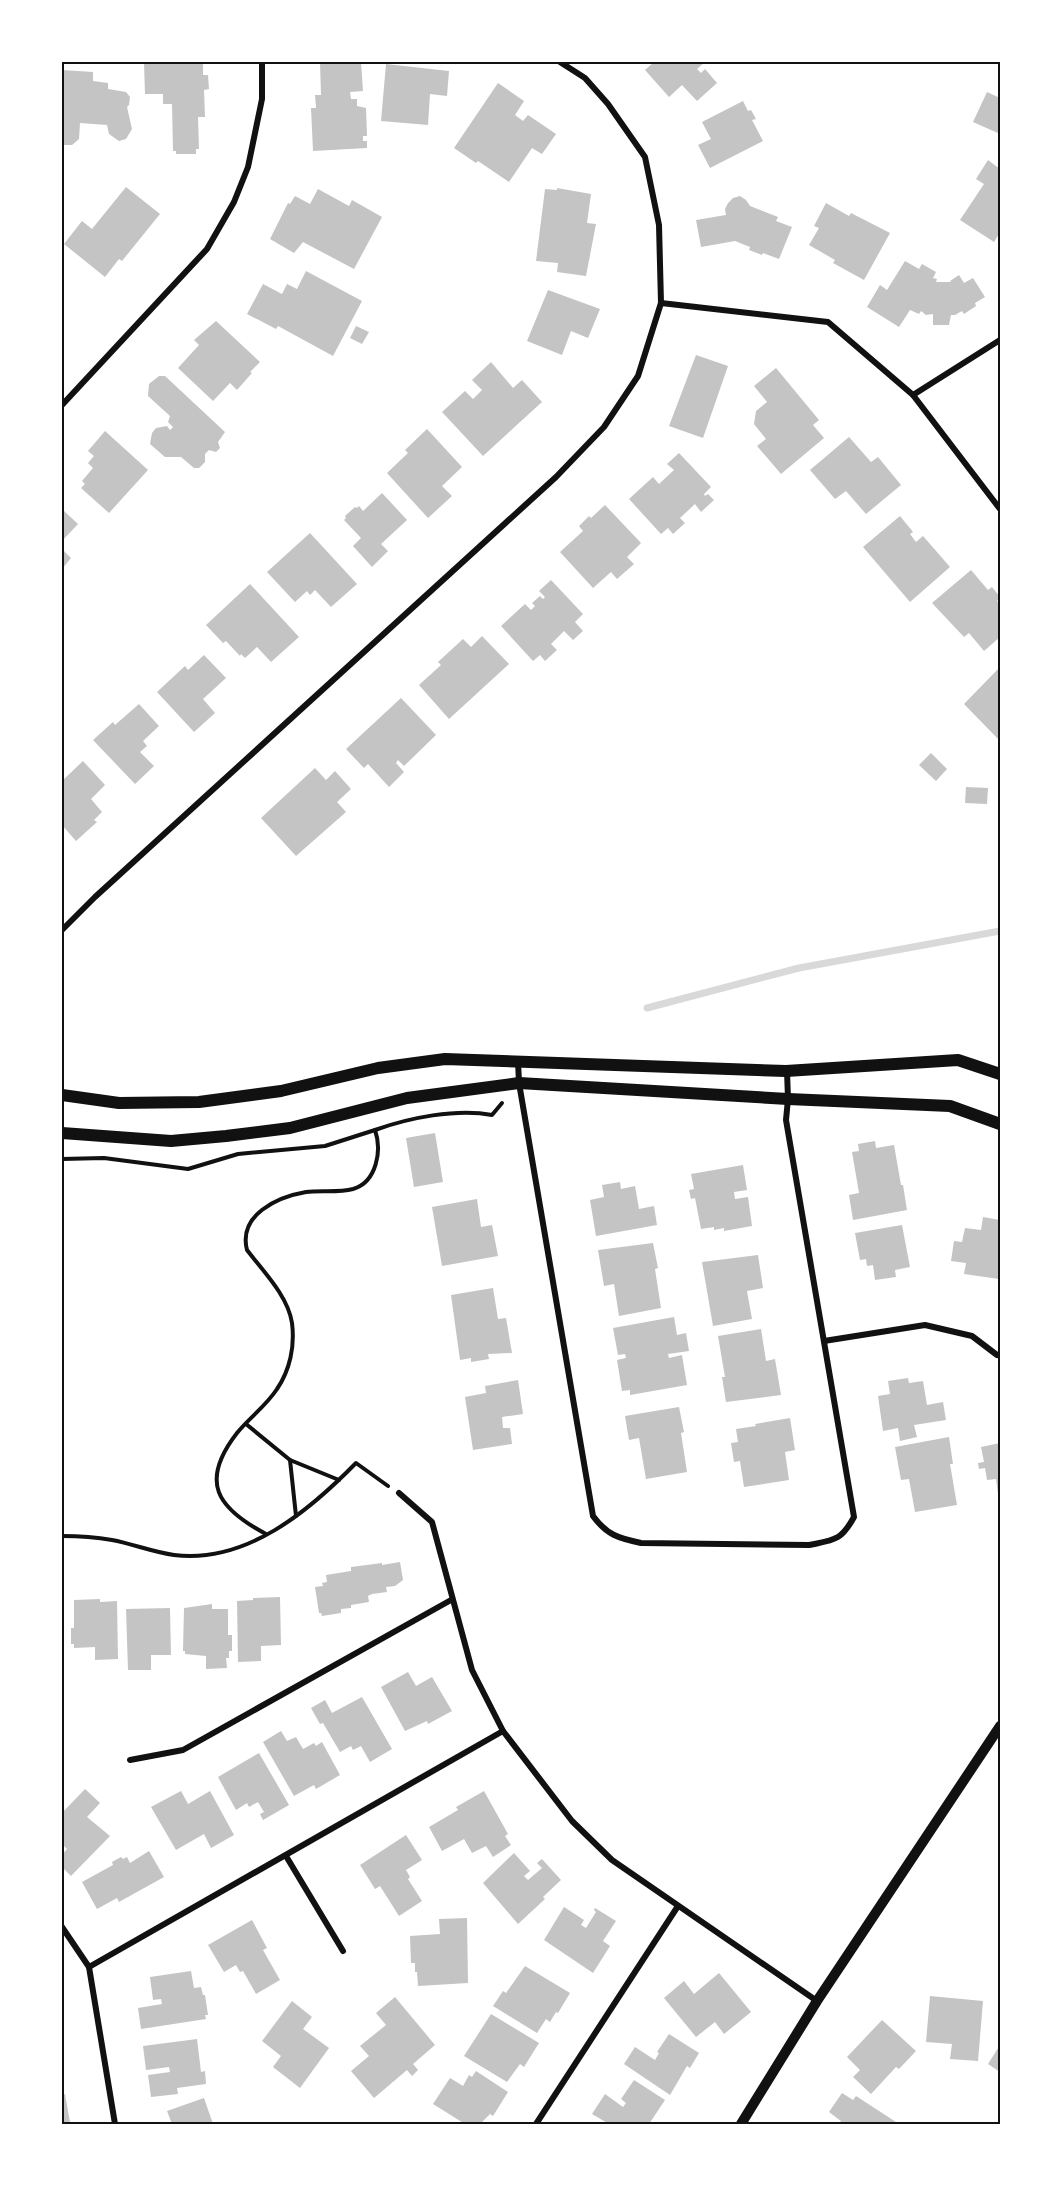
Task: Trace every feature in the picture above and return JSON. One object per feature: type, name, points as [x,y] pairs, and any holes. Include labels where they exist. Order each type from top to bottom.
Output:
[{"type":"main road","points":[[62,1095],[119,1103],[199,1102],[281,1091],[378,1068],[445,1059],[786,1071],[958,1060],[1000,1074]]},
{"type":"main road","points":[[62,1133],[171,1141],[226,1136],[290,1128],[407,1098],[519,1083],[950,1106],[1000,1124]]},
{"type":"street","points":[[62,405],[207,249],[234,202],[248,167],[262,99],[262,62]]},
{"type":"street","points":[[62,930],[95,897],[556,477],[604,427],[638,376],[661,303],[659,225],[645,156],[608,104],[585,78],[560,62]]},
{"type":"street","points":[[661,303],[828,322],[914,394],[1000,509]]},
{"type":"street","points":[[914,394],[1000,340]]},
{"type":"street","points":[[518,1060],[519,1083],[588,1497],[593,1516],[602,1528],[617,1538],[641,1543],[809,1545],[835,1540],[846,1532],[854,1516],[786,1120],[788,1099],[786,1071]]},
{"type":"street","points":[[824,1341],[925,1324],[972,1336],[997,1355]]},
{"type":"street","points":[[399,1493],[432,1522],[451,1600],[472,1670],[502,1731],[572,1821],[612,1860],[817,2001]]},
{"type":"street","points":[[130,1760],[183,1750],[451,1600]]},
{"type":"street","points":[[741,2124],[817,2001],[1000,1726]]},
{"type":"street","points":[[89,1967],[502,1731]]},
{"type":"street","points":[[286,1856],[343,1951]]},
{"type":"street","points":[[536,2124],[678,1906]]},
{"type":"street","points":[[62,1927],[89,1967],[116,2124]]},
{"type":"path","points":[[62,1159],[104,1158],[188,1169],[238,1154],[325,1146],[395,1123],[477,1112],[492,1115],[519,1083]]},
{"type":"path","points":[[266,1534],[233,1513],[221,1498],[216,1484],[217,1468],[224,1452],[238,1432],[278,1388],[287,1370],[293,1348],[292,1323],[288,1305],[247,1250],[244,1240],[246,1230],[252,1219],[272,1203],[306,1192],[355,1188],[366,1180],[374,1170],[377,1159],[378,1138],[375,1130]]},
{"type":"path","points":[[246,1424],[290,1460],[339,1480]]},
{"type":"path","points":[[290,1460],[296,1516]]},
{"type":"path","points":[[62,1536],[111,1540],[174,1555],[207,1556],[230,1551],[266,1534],[296,1516],[356,1463],[399,1493]]},
{"type":"building","points":[[144,62],[203,62],[203,75],[208,75],[209,89],[204,90],[205,117],[198,117],[199,149],[196,149],[196,154],[176,154],[176,151],[173,151],[172,104],[163,104],[163,94],[145,94]]},
{"type":"building","points":[[320,62],[361,62],[363,91],[350,92],[351,99],[357,99],[357,106],[366,108],[367,136],[363,136],[363,141],[367,141],[367,148],[313,151],[311,108],[316,108],[315,95],[321,95]]},
{"type":"building","points":[[654,62],[705,62],[697,69],[701,73],[705,69],[717,83],[697,101],[682,85],[669,97],[645,70]]},
{"type":"building","points":[[386,64],[449,71],[447,96],[430,94],[428,125],[381,121]]},
{"type":"building","points":[[62,70],[93,72],[93,81],[108,83],[108,89],[126,92],[130,97],[127,107],[132,129],[126,139],[119,141],[109,134],[107,125],[80,123],[79,139],[72,145],[62,145]]},
{"type":"building","points":[[498,83],[524,101],[515,115],[523,121],[528,115],[556,134],[542,154],[532,148],[509,182],[454,148]]},
{"type":"building","points":[[987,92],[1000,98],[1000,134],[973,122]]},
{"type":"building","points":[[743,101],[748,111],[751,110],[756,119],[752,120],[763,141],[710,168],[698,145],[711,139],[702,122]]},
{"type":"building","points":[[988,160],[1000,169],[1000,232],[994,242],[960,220],[984,184],[976,179]]},
{"type":"building","points":[[126,187],[160,214],[122,261],[119,259],[105,277],[64,244],[82,221],[92,229]]},
{"type":"building","points":[[557,188],[591,194],[587,223],[596,224],[586,276],[557,272],[558,263],[536,261],[545,189],[557,190]]},
{"type":"building","points":[[318,189],[349,206],[352,200],[382,217],[354,269],[303,242],[294,253],[270,239],[288,203],[290,204],[295,196],[310,204]]},
{"type":"building","points":[[740,196],[750,206],[778,217],[776,221],[792,227],[779,259],[749,250],[750,247],[735,241],[701,247],[696,220],[726,215],[725,209],[728,203]]},
{"type":"building","points":[[826,203],[849,216],[851,213],[890,233],[864,280],[833,263],[835,260],[809,245],[819,228],[814,226]]},
{"type":"building","points":[[905,261],[919,269],[922,264],[936,272],[933,278],[937,279],[936,282],[951,282],[959,275],[964,283],[973,278],[985,297],[964,314],[962,311],[951,315],[949,325],[933,325],[933,314],[926,315],[921,311],[919,314],[910,310],[899,327],[867,307],[880,285],[887,290]]},
{"type":"building","points":[[306,271],[362,301],[333,356],[278,326],[276,329],[247,314],[263,284],[282,294],[287,284],[297,289]]},
{"type":"building","points":[[548,290],[600,309],[588,338],[571,331],[562,355],[527,341]]},
{"type":"building","points":[[216,321],[260,362],[237,390],[230,383],[213,401],[178,368],[199,345],[194,340]]},
{"type":"building","points":[[356,326],[369,332],[362,344],[350,338]]},
{"type":"building","points":[[696,355],[728,366],[703,438],[669,426]]},
{"type":"building","points":[[491,362],[513,388],[522,380],[542,402],[483,456],[442,412],[465,391],[473,399],[482,390],[472,380]]},
{"type":"building","points":[[776,368],[819,420],[813,425],[824,438],[781,474],[757,446],[766,439],[754,424],[756,411],[767,402],[754,386]]},
{"type":"building","points":[[159,376],[165,376],[225,432],[218,442],[220,448],[216,452],[209,450],[205,454],[205,462],[199,468],[194,468],[181,457],[165,457],[150,444],[152,433],[156,428],[167,426],[170,430],[173,427],[168,422],[170,416],[148,396],[149,384]]},
{"type":"building","points":[[427,429],[462,467],[442,486],[452,496],[428,518],[387,473],[408,453],[405,450]]},
{"type":"building","points":[[105,431],[148,470],[109,513],[81,488],[85,484],[82,481],[93,468],[88,463],[94,456],[88,451]]},
{"type":"building","points":[[849,437],[871,462],[878,457],[901,485],[866,514],[846,491],[835,499],[810,470]]},
{"type":"building","points":[[679,453],[711,487],[704,494],[705,496],[708,494],[714,500],[701,512],[695,504],[680,518],[685,523],[673,534],[668,528],[661,534],[629,499],[653,477],[659,484],[674,470],[667,464]]},
{"type":"building","points":[[382,493],[407,520],[381,544],[388,551],[372,567],[353,546],[361,538],[344,520],[345,516],[355,507],[359,506],[363,511]]},
{"type":"building","points":[[605,505],[641,543],[627,557],[634,564],[617,579],[611,572],[593,588],[560,552],[583,531],[579,526]]},
{"type":"building","points":[[62,509],[78,524],[62,541]]},
{"type":"building","points":[[900,516],[913,532],[910,534],[916,542],[923,536],[950,567],[910,602],[863,547]]},
{"type":"building","points":[[310,533],[357,584],[331,607],[315,590],[310,595],[307,591],[295,602],[267,572]]},
{"type":"building","points":[[62,549],[71,558],[62,569]]},
{"type":"building","points":[[971,570],[988,590],[992,587],[1000,597],[997,601],[1000,605],[1000,637],[984,651],[969,633],[964,637],[932,603]]},
{"type":"building","points":[[551,580],[583,614],[575,622],[583,631],[573,640],[564,631],[551,644],[557,650],[545,661],[540,655],[533,661],[501,626],[525,604],[531,610],[535,606],[532,603],[540,596],[543,599],[545,597],[539,591]]},
{"type":"building","points":[[250,584],[299,637],[271,662],[257,647],[245,658],[241,654],[240,656],[226,641],[223,643],[206,625]]},
{"type":"building","points":[[482,636],[509,664],[449,719],[419,685],[441,665],[438,662],[463,639],[471,647]]},
{"type":"building","points":[[204,655],[226,678],[203,699],[215,713],[194,732],[157,692],[185,666],[188,670]]},
{"type":"building","points":[[1000,667],[1000,741],[964,704]]},
{"type":"building","points":[[401,698],[436,735],[404,766],[398,760],[396,763],[404,772],[389,787],[368,764],[364,768],[346,749]]},
{"type":"building","points":[[139,704],[159,726],[143,741],[147,746],[140,752],[154,766],[135,784],[93,740],[113,722],[115,725]]},
{"type":"building","points":[[931,753],[947,769],[936,781],[919,765]]},
{"type":"building","points":[[83,761],[105,785],[91,799],[102,812],[94,820],[97,822],[76,841],[62,825],[62,781]]},
{"type":"building","points":[[315,768],[326,780],[335,771],[351,789],[337,802],[346,812],[296,856],[261,818]]},
{"type":"building","points":[[966,787],[988,788],[987,804],[965,803]]},
{"type":"building","points":[[435,1133],[443,1182],[414,1187],[406,1138]]},
{"type":"building","points":[[875,1141],[876,1148],[894,1145],[907,1210],[853,1220],[849,1195],[859,1193],[852,1152],[859,1151],[858,1144]]},
{"type":"building","points":[[743,1165],[747,1190],[734,1192],[735,1199],[748,1197],[752,1226],[724,1231],[724,1228],[714,1230],[714,1227],[701,1229],[695,1198],[691,1199],[689,1190],[694,1189],[691,1174]]},
{"type":"building","points":[[620,1182],[621,1189],[635,1186],[639,1209],[654,1206],[657,1225],[596,1236],[590,1200],[604,1197],[602,1185]]},
{"type":"building","points":[[477,1199],[481,1227],[492,1225],[498,1256],[442,1266],[432,1207]]},
{"type":"building","points":[[983,1217],[1000,1220],[999,1279],[964,1274],[966,1263],[951,1261],[954,1241],[962,1242],[965,1228],[981,1230]]},
{"type":"building","points":[[902,1225],[910,1267],[895,1270],[896,1277],[875,1280],[873,1265],[867,1266],[866,1259],[860,1260],[855,1233]]},
{"type":"building","points":[[653,1243],[658,1268],[655,1269],[661,1308],[619,1316],[614,1284],[604,1286],[598,1250]]},
{"type":"building","points":[[758,1255],[763,1288],[747,1291],[752,1319],[713,1326],[702,1262]]},
{"type":"building","points":[[493,1288],[498,1319],[506,1318],[512,1353],[488,1354],[489,1359],[471,1362],[471,1358],[460,1360],[451,1295]]},
{"type":"building","points":[[674,1317],[677,1335],[686,1333],[689,1351],[668,1354],[669,1358],[682,1355],[687,1385],[630,1395],[630,1390],[622,1391],[617,1360],[626,1358],[625,1354],[618,1355],[613,1328]]},
{"type":"building","points":[[761,1329],[766,1361],[775,1359],[781,1395],[726,1402],[722,1377],[725,1377],[718,1336]]},
{"type":"building","points":[[908,1378],[909,1383],[923,1381],[927,1405],[943,1402],[946,1420],[914,1425],[917,1437],[900,1441],[898,1428],[883,1431],[878,1396],[890,1394],[888,1381]]},
{"type":"building","points":[[518,1380],[523,1414],[502,1417],[503,1428],[510,1428],[512,1444],[473,1450],[465,1397],[486,1393],[485,1386]]},
{"type":"building","points":[[679,1407],[684,1432],[681,1433],[687,1472],[646,1479],[639,1438],[629,1440],[625,1416]]},
{"type":"building","points":[[790,1418],[795,1450],[785,1452],[789,1480],[744,1487],[740,1461],[734,1462],[731,1443],[738,1442],[736,1429]]},
{"type":"building","points":[[949,1437],[953,1464],[950,1464],[957,1505],[915,1512],[909,1479],[901,1480],[895,1447]]},
{"type":"building","points":[[1000,1443],[999,1501],[996,1479],[987,1480],[985,1468],[979,1469],[978,1463],[984,1462],[981,1447]]},
{"type":"building","points":[[400,1562],[403,1580],[395,1586],[386,1587],[387,1592],[372,1594],[368,1596],[369,1602],[351,1605],[351,1608],[341,1609],[341,1613],[322,1616],[319,1613],[315,1587],[323,1586],[322,1583],[327,1582],[326,1575],[351,1571],[351,1567]]},
{"type":"building","points":[[280,1597],[281,1645],[261,1646],[261,1661],[238,1662],[237,1601]]},
{"type":"building","points":[[100,1599],[100,1602],[117,1601],[118,1659],[95,1660],[95,1647],[74,1648],[74,1644],[71,1644],[71,1628],[74,1628],[74,1600]]},
{"type":"building","points":[[212,1604],[212,1609],[228,1609],[228,1635],[232,1635],[232,1651],[229,1651],[229,1658],[226,1658],[227,1668],[206,1669],[206,1656],[185,1654],[183,1651],[184,1608]]},
{"type":"building","points":[[170,1608],[171,1655],[151,1655],[151,1670],[128,1670],[126,1609]]},
{"type":"building","points":[[408,1672],[416,1686],[432,1677],[452,1711],[428,1724],[427,1721],[405,1731],[381,1687]]},
{"type":"building","points":[[362,1697],[392,1749],[370,1762],[361,1746],[353,1750],[351,1746],[340,1752],[311,1708],[325,1700],[332,1713]]},
{"type":"building","points":[[281,1731],[287,1741],[296,1737],[303,1749],[314,1743],[316,1746],[322,1742],[340,1775],[316,1789],[314,1785],[294,1796],[263,1742]]},
{"type":"building","points":[[259,1753],[289,1805],[263,1820],[260,1814],[264,1812],[258,1802],[249,1807],[247,1803],[236,1810],[218,1777]]},
{"type":"building","points":[[85,1789],[100,1803],[87,1817],[110,1836],[71,1876],[62,1867],[62,1855],[67,1849],[62,1844],[62,1813]]},
{"type":"building","points":[[181,1791],[188,1804],[210,1791],[234,1835],[211,1848],[204,1834],[176,1850],[151,1807]]},
{"type":"building","points":[[484,1791],[508,1834],[505,1836],[511,1845],[493,1857],[486,1846],[472,1853],[464,1839],[442,1851],[429,1827],[458,1810],[456,1807]]},
{"type":"building","points":[[406,1835],[422,1860],[406,1870],[410,1877],[408,1879],[422,1901],[399,1916],[380,1886],[375,1889],[360,1865]]},
{"type":"building","points":[[149,1851],[164,1877],[119,1902],[117,1898],[97,1909],[82,1882],[113,1865],[112,1862],[121,1857],[123,1859],[127,1857],[130,1863]]},
{"type":"building","points":[[514,1853],[530,1871],[524,1876],[528,1880],[542,1868],[537,1863],[542,1859],[561,1880],[543,1897],[545,1899],[518,1924],[483,1883]]},
{"type":"building","points":[[564,1907],[584,1920],[581,1925],[586,1928],[596,1912],[595,1908],[616,1921],[603,1941],[610,1946],[593,1973],[544,1940]]},
{"type":"building","points":[[467,1918],[468,1983],[418,1986],[415,1963],[411,1963],[410,1936],[440,1934],[439,1919]]},
{"type":"building","points":[[252,1920],[267,1948],[263,1950],[280,1980],[256,1994],[243,1971],[240,1972],[236,1965],[224,1972],[208,1945]]},
{"type":"building","points":[[525,1966],[570,1993],[558,2013],[556,2012],[550,2022],[546,2019],[537,2033],[493,2006],[503,1991],[506,1993]]},
{"type":"building","points":[[191,1971],[194,1988],[201,1987],[205,1995],[208,2015],[205,2015],[206,2019],[141,2029],[138,2008],[162,2004],[161,1999],[153,2000],[150,1977]]},
{"type":"building","points":[[719,1973],[751,2012],[724,2034],[715,2022],[696,2037],[664,1998],[684,1981],[694,1994]]},
{"type":"building","points":[[930,1996],[983,2001],[978,2061],[950,2059],[952,2044],[926,2042]]},
{"type":"building","points":[[395,1997],[435,2045],[413,2064],[418,2070],[412,2076],[407,2070],[374,2098],[351,2071],[369,2056],[360,2046],[386,2025],[376,2013]]},
{"type":"building","points":[[292,2001],[312,2017],[303,2029],[329,2048],[300,2088],[273,2067],[281,2056],[262,2041]]},
{"type":"building","points":[[491,2014],[539,2043],[524,2067],[520,2064],[507,2082],[464,2056]]},
{"type":"building","points":[[882,2020],[916,2051],[899,2069],[896,2067],[871,2094],[853,2077],[860,2070],[847,2057]]},
{"type":"building","points":[[669,2034],[699,2053],[690,2068],[687,2066],[670,2095],[624,2064],[635,2047],[655,2060],[659,2053],[657,2052]]},
{"type":"building","points":[[197,2039],[201,2072],[205,2071],[206,2084],[177,2088],[178,2094],[151,2097],[148,2075],[170,2072],[169,2067],[146,2070],[143,2046]]},
{"type":"building","points":[[1000,2045],[1000,2072],[988,2064]]},
{"type":"building","points":[[476,2071],[508,2092],[493,2116],[490,2114],[480,2124],[465,2124],[433,2104],[450,2078],[463,2086],[469,2075],[472,2077]]},
{"type":"building","points":[[634,2080],[665,2100],[649,2124],[609,2124],[592,2114],[605,2094],[623,2107],[626,2103],[621,2099]]},
{"type":"building","points":[[842,2093],[853,2100],[856,2096],[896,2122],[894,2124],[839,2124],[841,2121],[829,2112]]},
{"type":"building","points":[[65,2094],[70,2122],[62,2124],[62,2095]]},
{"type":"building","points":[[204,2098],[213,2124],[172,2124],[167,2111]]},
{"type":"waterway","points":[[647,1008],[799,968],[1000,931]]}]
